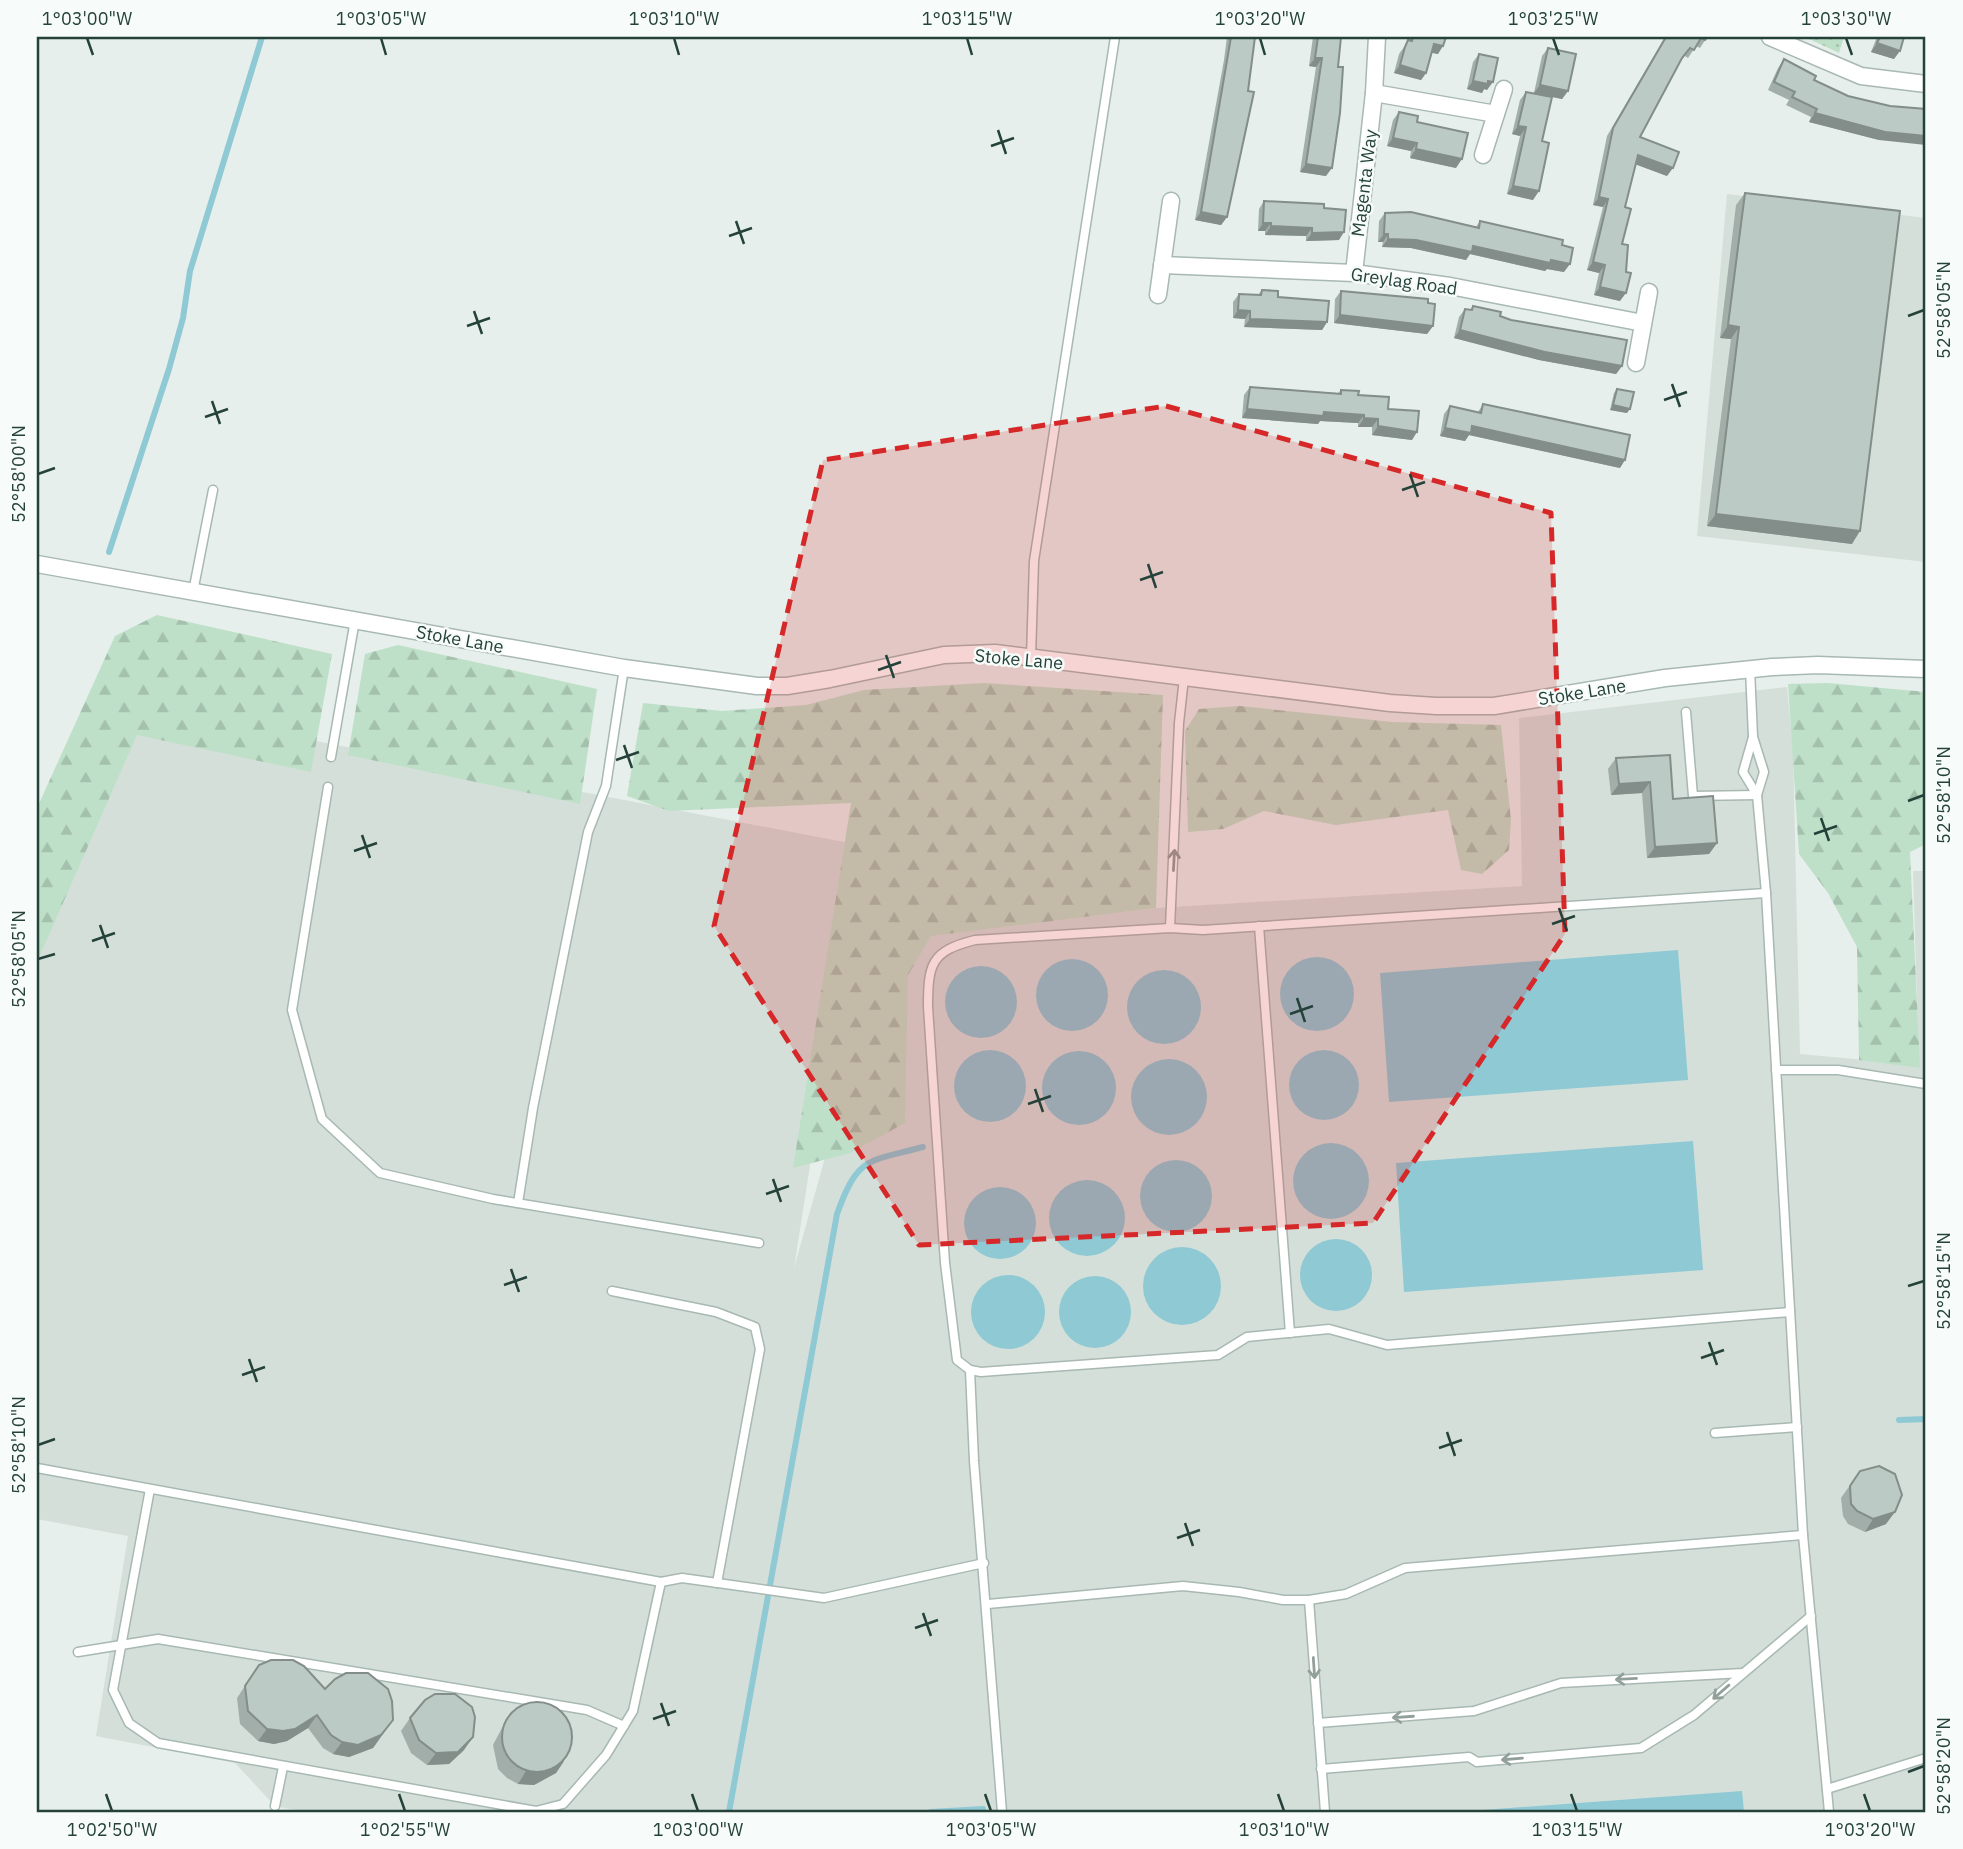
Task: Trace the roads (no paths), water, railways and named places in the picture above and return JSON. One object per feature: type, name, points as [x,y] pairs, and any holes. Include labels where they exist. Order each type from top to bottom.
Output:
[{"type":"street","name":"Magenta Way","points":[[1354,273],[1374,93],[1377,37]]},
{"type":"street","points":[[1770,37],[1861,76],[1926,84]]},
{"type":"street","points":[[1483,155],[1504,89]]},
{"type":"street","points":[[1374,93],[1496,114]]},
{"type":"street","points":[[1158,295],[1171,201]]},
{"type":"street","name":"Greylag Road","points":[[1162,265],[1354,273],[1450,286],[1643,323]]},
{"type":"street","points":[[1636,363],[1649,292]]},
{"type":"street","name":"Stoke Lane","points":[[37,564],[624,668],[757,686],[788,686],[944,655],[995,653],[1390,704],[1494,706],[1665,678],[1750,669],[1818,665],[1926,669]]},
{"type":"lane","points":[[1031,658],[1034,561],[1115,37]]},
{"type":"lane","points":[[193,592],[213,490]]},
{"type":"lane","points":[[331,757],[355,621]]},
{"type":"lane","points":[[518,1203],[533,1108],[588,832],[606,786],[624,668]]},
{"type":"lane","points":[[1750,669],[1754,737],[1764,772],[1757,794],[1766,892],[1803,1535],[1829,1812]]},
{"type":"lane","points":[[1170,928],[1179,723],[1184,678]]},
{"type":"lane","points":[[1686,712],[1693,796],[1757,794]]},
{"type":"lane","points":[[1754,737],[1743,772],[1757,794]]},
{"type":"lane","points":[[328,787],[292,1010],[321,1119],[380,1173],[518,1203],[759,1243]]},
{"type":"lane","points":[[1766,892],[1203,930],[1170,928],[975,940],[952,946],[937,957],[928,974],[945,1263],[957,1360],[970,1370],[981,1372],[1218,1355],[1247,1337],[1329,1329],[1387,1345],[1790,1312]]},
{"type":"lane","points":[[1259,926],[1290,1333]]},
{"type":"lane","points":[[1776,1070],[1838,1070],[1926,1084]]},
{"type":"lane","points":[[612,1291],[716,1312],[755,1326],[760,1349],[717,1583]]},
{"type":"lane","points":[[970,1370],[1002,1812]]},
{"type":"lane","points":[[1715,1433],[1797,1427]]},
{"type":"lane","points":[[37,1468],[661,1582],[682,1578],[824,1598],[984,1563]]},
{"type":"lane","points":[[150,1489],[113,1690],[129,1723],[158,1743],[282,1767],[536,1811],[563,1804],[606,1755],[633,1711],[661,1582]]},
{"type":"lane","points":[[988,1604],[1183,1586],[1283,1600],[1309,1600],[1346,1594],[1405,1568],[1803,1535]]},
{"type":"lane","points":[[1309,1600],[1325,1812]]},
{"type":"lane","points":[[1321,1769],[1469,1757],[1477,1762],[1641,1748],[1694,1715],[1811,1616]]},
{"type":"lane","points":[[78,1652],[158,1639],[587,1710],[624,1726]]},
{"type":"lane","points":[[1318,1723],[1474,1711],[1561,1683],[1743,1673]]},
{"type":"lane","points":[[1827,1790],[1926,1758]]},
{"type":"lane","points":[[275,1806],[282,1767]]},
{"type":"water","points":[[1678,950],[1688,1080],[1389,1102],[1380,973]]},
{"type":"water","points":[[1317,957],[1331,960],[1343,968],[1351,980],[1354,994],[1351,1008],[1343,1020],[1331,1028],[1317,1031],[1303,1028],[1291,1020],[1283,1008],[1280,994],[1283,980],[1291,968],[1303,960]]},
{"type":"water","points":[[1065,959],[1079,959],[1098,969],[1108,988],[1108,1002],[1098,1021],[1079,1031],[1065,1031],[1046,1021],[1036,1002],[1036,988],[1046,969]]},
{"type":"water","points":[[988,966],[1007,976],[1015,988],[1015,1016],[1007,1028],[995,1036],[974,1038],[955,1028],[947,1016],[945,995],[955,976],[967,968]]},
{"type":"water","points":[[1164,970],[1185,976],[1195,986],[1201,1007],[1195,1028],[1185,1038],[1164,1044],[1143,1038],[1133,1028],[1127,1007],[1133,986],[1143,976]]},
{"type":"water","points":[[990,1050],[1010,1056],[1020,1066],[1026,1086],[1020,1106],[1010,1116],[990,1122],[970,1116],[960,1106],[954,1086],[960,1066],[970,1056]]},
{"type":"water","points":[[1324,1050],[1349,1060],[1359,1085],[1349,1110],[1324,1120],[1299,1110],[1289,1085],[1299,1060]]},
{"type":"water","points":[[1079,1051],[1093,1054],[1105,1062],[1113,1074],[1116,1088],[1113,1102],[1105,1114],[1093,1122],[1079,1125],[1065,1122],[1053,1114],[1045,1102],[1042,1088],[1045,1074],[1053,1062],[1065,1054]]},
{"type":"water","points":[[1169,1059],[1183,1062],[1196,1070],[1204,1083],[1207,1097],[1204,1111],[1196,1124],[1183,1132],[1169,1135],[1155,1132],[1142,1124],[1134,1111],[1131,1097],[1134,1083],[1142,1070],[1155,1062]]},
{"type":"water","points":[[1693,1141],[1703,1270],[1404,1292],[1396,1163]]},
{"type":"water","points":[[1331,1143],[1345,1146],[1358,1154],[1366,1167],[1369,1181],[1366,1195],[1358,1208],[1345,1216],[1331,1219],[1317,1216],[1304,1208],[1296,1195],[1293,1181],[1296,1167],[1304,1154],[1317,1146]]},
{"type":"water","points":[[1176,1160],[1196,1166],[1206,1176],[1212,1196],[1206,1216],[1196,1226],[1176,1232],[1156,1226],[1146,1216],[1140,1196],[1146,1176],[1156,1166]]},
{"type":"water","points":[[1087,1180],[1101,1183],[1114,1191],[1122,1204],[1125,1218],[1122,1232],[1114,1245],[1101,1253],[1087,1256],[1073,1253],[1060,1245],[1052,1232],[1049,1218],[1052,1204],[1060,1191],[1073,1183]]},
{"type":"water","points":[[1007,1187],[1026,1197],[1034,1209],[1034,1237],[1026,1249],[1014,1257],[993,1259],[974,1249],[966,1237],[964,1216],[974,1197],[986,1189]]},
{"type":"water","points":[[1343,1239],[1362,1249],[1370,1261],[1370,1289],[1362,1301],[1350,1309],[1329,1311],[1310,1301],[1302,1289],[1300,1268],[1310,1249],[1322,1241]]},
{"type":"water","points":[[1182,1247],[1197,1250],[1214,1264],[1221,1286],[1218,1301],[1204,1318],[1182,1325],[1167,1322],[1150,1308],[1143,1286],[1146,1271],[1160,1254]]},
{"type":"water","points":[[1008,1275],[1022,1278],[1034,1286],[1042,1298],[1045,1312],[1042,1326],[1034,1338],[1022,1346],[1008,1349],[994,1346],[982,1338],[974,1326],[971,1312],[974,1298],[982,1286],[994,1278]]},
{"type":"water","points":[[1095,1276],[1115,1282],[1125,1292],[1131,1312],[1125,1332],[1115,1342],[1095,1348],[1075,1342],[1065,1332],[1059,1312],[1065,1292],[1075,1282]]},
{"type":"water","points":[[1742,1791],[1744,1812],[1455,1812]]},
{"type":"waterway","points":[[109,552],[169,369],[183,318],[190,271],[262,37]]},
{"type":"waterway","points":[[729,1812],[837,1214],[851,1181],[867,1164],[923,1147]]},
{"type":"waterway","points":[[1899,1420],[1926,1419]]},
{"type":"waterway","points":[[931,1812],[983,1809]]}]
